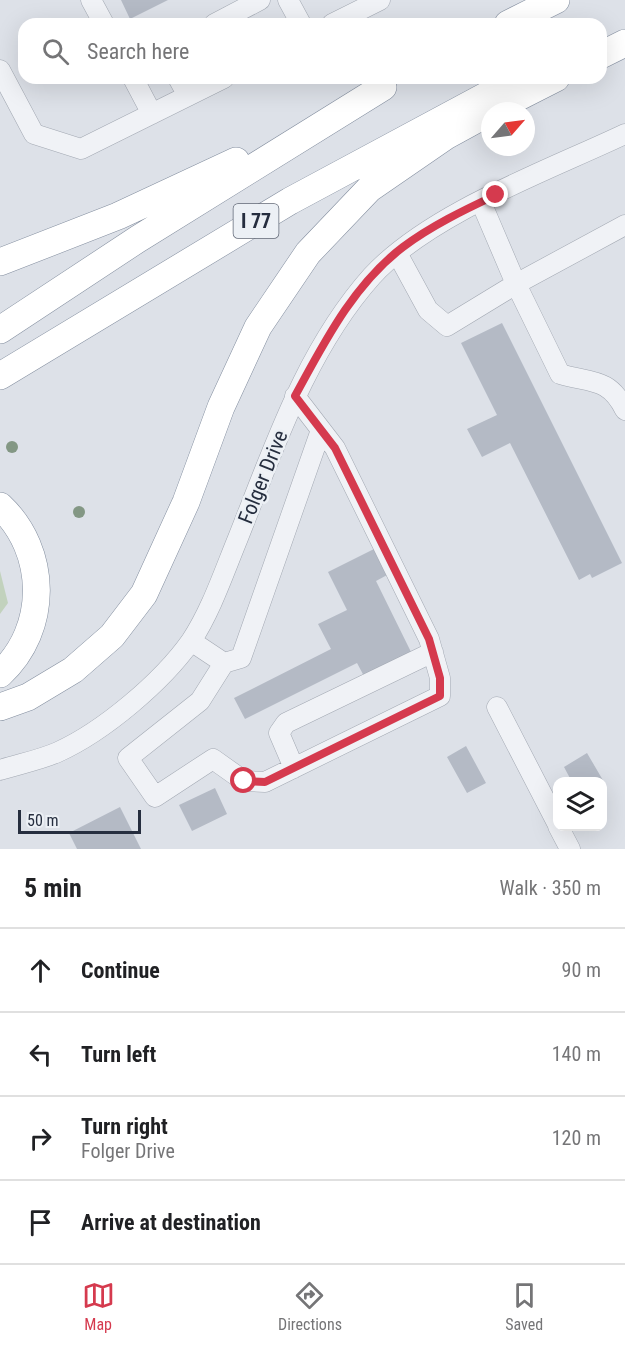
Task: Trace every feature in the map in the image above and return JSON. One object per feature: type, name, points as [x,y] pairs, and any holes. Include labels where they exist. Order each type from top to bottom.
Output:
[{"type":"highway","points":[[520,18],[556,0]]},
{"type":"highway","points":[[607,38],[625,30]]},
{"type":"highway","points":[[607,52],[625,43]]},
{"type":"highway","points":[[0,262],[118,216],[387,84]]},
{"type":"highway","name":"I 77","points":[[0,330],[138,239],[388,84]]},
{"type":"highway","name":"I 77","points":[[0,376],[290,201],[508,84]]},
{"type":"highway","points":[[510,102],[545,84]]},
{"type":"highway","points":[[0,707],[28,697],[73,670],[112,636],[144,594],[186,502],[221,407],[258,327],[308,254],[369,189],[446,136],[481,117]]},
{"type":"highway","points":[[0,506],[14,519],[32,552],[38,590],[31,625],[15,660],[0,674]]},
{"type":"street","points":[[91,0],[101,18]]},
{"type":"street","points":[[226,18],[260,0]]},
{"type":"street","points":[[288,0],[297,18]]},
{"type":"street","points":[[344,18],[380,0]]},
{"type":"street","points":[[0,69],[34,134],[81,149],[212,84]]},
{"type":"street","points":[[136,84],[152,114]]},
{"type":"street","points":[[181,84],[188,96]]},
{"type":"street","name":"Folger Drive","points":[[0,770],[57,753],[94,733],[123,710],[165,670],[191,641],[225,570],[295,396],[334,324],[372,276],[397,253],[446,220],[625,134]]},
{"type":"street","points":[[481,202],[516,284],[560,374],[576,379],[597,380],[612,390],[625,410]]},
{"type":"street","points":[[397,253],[428,310],[447,326],[516,284],[625,225]]},
{"type":"street","points":[[295,396],[335,448],[433,652],[440,678],[440,696],[265,782],[244,781],[213,759],[155,796],[140,778],[128,758],[200,701],[224,663],[241,658],[321,430]]},
{"type":"street","points":[[191,641],[224,663]]},
{"type":"street","points":[[294,768],[279,733],[286,723],[433,652]]},
{"type":"street","points":[[497,707],[553,816]]},
{"type":"street","points":[[561,831],[570,849]]},
{"type":"green space","points":[[0,571],[8,603],[0,614]]},
{"type":"building","points":[[121,0],[168,0],[132,18],[130,18]]},
{"type":"building","points":[[502,323],[622,563],[592,578],[590,574],[579,580],[510,443],[482,457],[467,429],[497,415],[461,343]]},
{"type":"building","points":[[376,548],[389,574],[376,581],[412,654],[365,678],[357,663],[245,719],[234,698],[331,649],[318,624],[347,610],[328,572]]},
{"type":"building","points":[[466,746],[486,783],[467,793],[447,757]]},
{"type":"building","points":[[587,753],[601,777],[569,777],[564,767]]},
{"type":"building","points":[[215,788],[227,814],[192,831],[179,805]]},
{"type":"building","points":[[120,807],[141,849],[77,849],[69,833]]},
{"type":"route","points":[[244,781],[265,782],[440,696],[440,678],[429,639],[335,448],[295,396],[334,324],[372,276],[402,248],[446,220],[496,195]]}]
